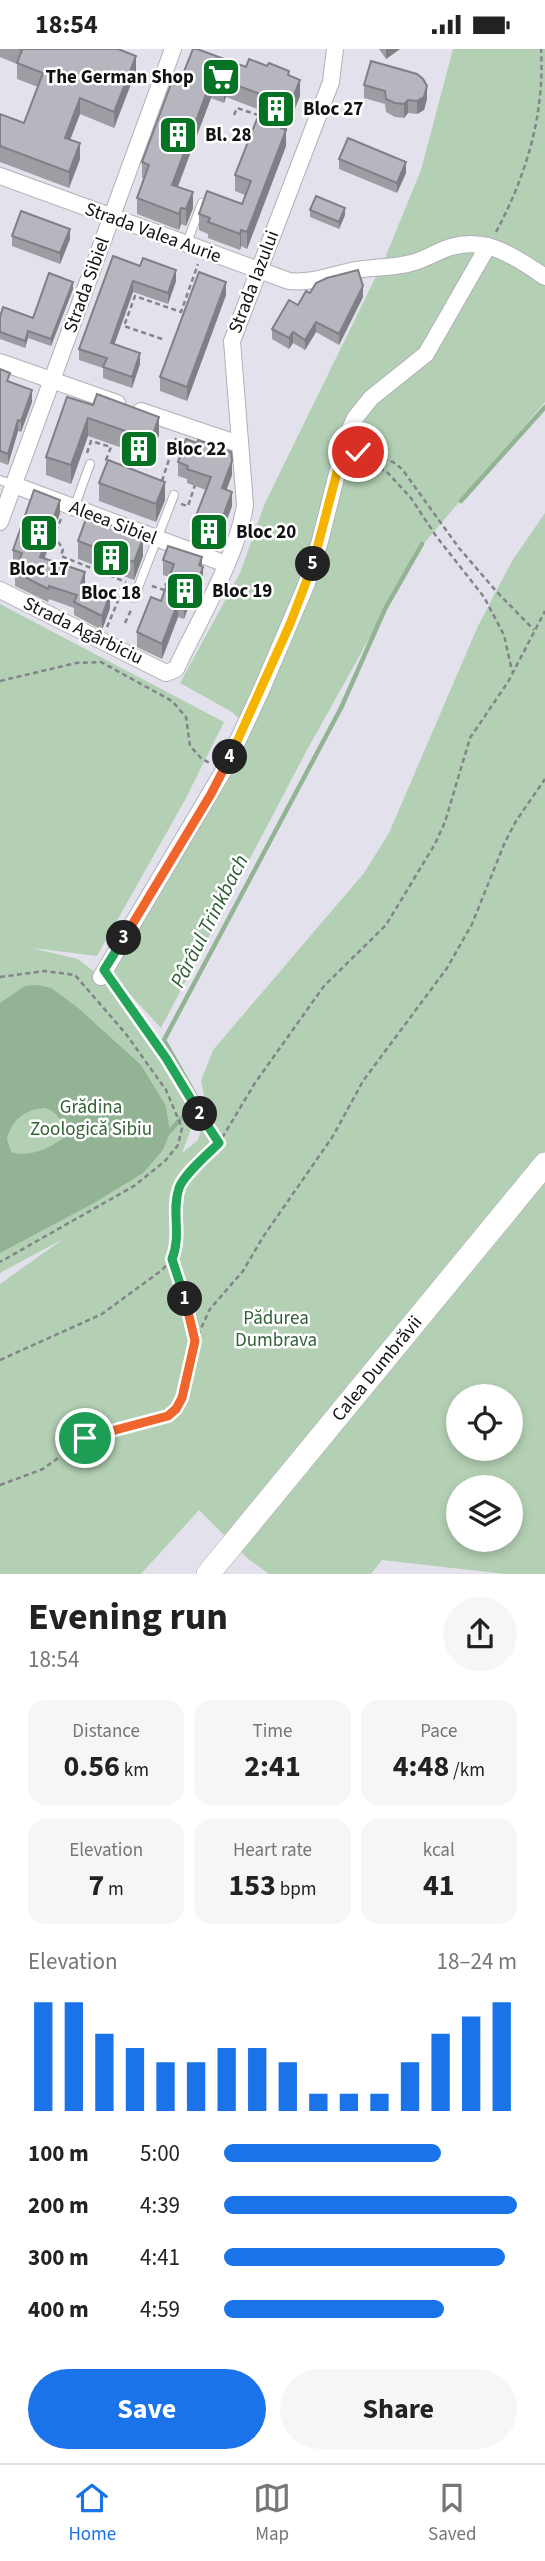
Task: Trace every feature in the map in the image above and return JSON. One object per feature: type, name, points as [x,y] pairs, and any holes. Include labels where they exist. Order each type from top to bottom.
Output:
[{"type":"main road","name":"Calea Dumbrăvii","points":[[208,1574],[545,1164]]},
{"type":"street","name":"Strada Sibiel","points":[[0,522],[7,483],[52,381],[173,49]]},
{"type":"street","name":"Strada Iazului","points":[[166,673],[176,669],[239,534],[245,505],[232,341],[331,82],[335,49]]},
{"type":"street","name":"Strada Valea Aurie","points":[[0,176],[289,281],[306,283],[362,268],[412,263],[460,245],[488,246],[508,253],[545,277]]},
{"type":"street","points":[[103,974],[224,770],[307,583],[341,457],[355,418],[371,398],[426,353],[488,246]]},
{"type":"street","points":[[0,362],[239,444]]},
{"type":"street","name":"Aleea Sibiel","points":[[7,483],[68,514],[158,540],[226,564]]},
{"type":"street","name":"Strada Agârbiciu","points":[[0,590],[166,673]]},
{"type":"lane","points":[[186,245],[202,203]]},
{"type":"lane","points":[[68,514],[92,462]]},
{"type":"lane","points":[[122,593],[134,598],[177,495]]},
{"type":"path","points":[[488,246],[534,149],[544,90],[541,49]]},
{"type":"path","points":[[234,115],[237,108],[268,118],[266,124]]},
{"type":"path","points":[[162,339],[124,326],[135,296],[181,312],[203,251]]},
{"type":"path","points":[[162,481],[176,438]]},
{"type":"path","points":[[92,462],[86,456],[91,441],[111,447],[106,460],[118,465]]},
{"type":"path","points":[[341,457],[358,452],[393,462],[402,469],[459,548],[534,630]]},
{"type":"path","points":[[341,457],[386,471],[411,498],[436,536],[484,597],[504,635],[513,673]]},
{"type":"path","points":[[155,478],[172,484]]},
{"type":"path","points":[[177,495],[178,502],[188,506],[195,485]]},
{"type":"path","points":[[68,514],[54,536],[63,549],[61,556],[126,582],[101,640]]},
{"type":"path","points":[[142,582],[164,590],[166,584],[171,586]]},
{"type":"path","points":[[0,1360],[102,1314],[162,1270],[172,1259],[177,1245],[176,1202],[180,1185],[219,1143],[255,1083],[307,1007],[324,986],[386,925],[435,844],[445,822],[470,738],[513,673],[545,611]]},
{"type":"path","points":[[0,681],[76,663],[101,662],[172,701],[186,717],[190,746],[201,758],[224,770]]},
{"type":"path","points":[[0,1485],[43,1469],[85,1438],[168,1416],[176,1409],[182,1398],[195,1341],[210,1309],[243,1271],[263,1237],[333,1136],[363,1081],[447,968],[472,924],[505,842],[545,779]]},
{"type":"path","points":[[0,977],[45,971],[75,975],[126,1034],[166,1090],[182,1128],[178,1145],[165,1161],[134,1186],[0,1262]]},
{"type":"path","points":[[103,974],[166,1058],[219,1143]]},
{"type":"path","points":[[172,1259],[184,1293],[195,1341]]},
{"type":"green space","points":[[453,49],[545,49],[545,402],[419,549],[307,750],[161,1028],[111,974],[252,731],[232,712],[180,683],[240,573],[265,503],[385,258],[421,170]]},
{"type":"green space","name":"Pădurea Dumbrava","points":[[545,513],[545,1574],[505,1574],[382,1560],[371,1574],[269,1574],[247,1558],[199,1510],[141,1574],[0,1574],[0,1284],[63,1239],[0,1273],[0,604],[224,722],[185,800],[97,956],[32,948],[78,959],[101,977],[167,1066],[196,1116],[182,1153],[198,1140],[207,1108],[201,1081],[213,1050],[364,873],[389,833],[478,626],[512,561]]},
{"type":"shaded area","name":"Grădina Zoologică Sibiu","points":[[25,986],[51,988],[77,1007],[141,1065],[166,1106],[170,1133],[163,1150],[143,1173],[94,1203],[0,1253],[0,1003]],"holes":[[[45,1108],[58,1116],[62,1124],[62,1139],[37,1151],[23,1154],[11,1152],[7,1139],[16,1121],[31,1111]]]},
{"type":"building","points":[[19,49],[118,49],[136,56],[114,112],[80,98],[65,138],[80,143],[69,172],[0,146],[0,114],[24,123],[43,73],[17,63],[22,50]]},
{"type":"building","points":[[193,49],[246,67],[249,59],[267,66],[269,63],[289,71],[288,75],[300,80],[281,128],[286,130],[247,232],[241,230],[240,234],[208,222],[210,218],[199,214],[207,191],[242,204],[251,181],[235,175],[257,119],[265,122],[273,99],[226,81],[224,87],[211,81],[172,185],[193,192],[186,209],[181,208],[179,214],[137,198],[149,165],[142,162],[174,76],[181,79]]},
{"type":"building","points":[[371,61],[417,74],[427,86],[424,97],[417,101],[408,100],[404,104],[395,103],[386,99],[385,91],[364,85]]},
{"type":"building","points":[[348,138],[406,162],[397,183],[339,159]]},
{"type":"building","points":[[316,196],[345,208],[339,222],[310,210]]},
{"type":"building","points":[[21,211],[70,229],[60,253],[12,236]]},
{"type":"building","points":[[113,256],[140,266],[143,258],[176,270],[168,293],[133,281],[111,343],[140,353],[132,377],[103,367],[107,358],[79,349]]},
{"type":"building","points":[[358,270],[363,286],[339,334],[316,322],[305,340],[293,332],[289,338],[272,329],[289,300],[298,305],[306,291],[310,293],[316,283]]},
{"type":"building","points":[[199,272],[226,282],[187,387],[160,377]]},
{"type":"building","points":[[49,273],[73,282],[51,339],[28,331],[25,341],[0,332],[3,307],[33,318]]},
{"type":"building","points":[[0,369],[10,373],[7,381],[32,390],[21,421],[18,420],[8,454],[0,451]]},
{"type":"building","points":[[97,394],[159,417],[151,440],[88,418],[71,465],[46,457],[67,397],[93,405]]},
{"type":"building","points":[[186,439],[197,443],[198,440],[231,452],[232,461],[222,488],[232,492],[216,535],[192,526],[211,477],[187,469],[188,466],[178,462]]},
{"type":"building","points":[[108,460],[165,482],[156,504],[99,483]]},
{"type":"building","points":[[34,490],[60,500],[40,557],[85,572],[81,584],[110,594],[102,616],[74,602],[77,595],[49,586],[48,589],[15,572],[22,553],[13,550]]},
{"type":"building","points":[[87,516],[143,538],[134,562],[78,541]]},
{"type":"building","points":[[168,546],[202,557],[199,565],[203,567],[193,595],[188,593],[184,604],[178,602],[162,644],[137,632],[151,597],[161,601],[174,564],[163,560]]},
{"type":"waterway","name":"Pârâul Trinkbach","points":[[461,501],[545,407]]},
{"type":"waterway","name":"Pârâul Trinkbach","points":[[165,1136],[198,1100],[164,1040],[341,708],[385,609],[422,544]]},
{"type":"place","name":"The German Shop","points":[[221,77]]},
{"type":"place","name":"Bloc 27","points":[[276,109]]},
{"type":"place","name":"Bl. 28","points":[[178,135]]},
{"type":"place","name":"Bloc 22","points":[[139,449]]},
{"type":"place","name":"Bloc 20","points":[[209,532]]},
{"type":"place","name":"Bloc 17","points":[[39,533]]},
{"type":"place","name":"Bloc 18","points":[[111,558]]},
{"type":"place","name":"Bloc 19","points":[[185,591]]},
{"type":"route","points":[[85,1438],[168,1416],[182,1398],[195,1341],[184,1293],[172,1259],[177,1245],[176,1202],[180,1185],[219,1143],[166,1058],[104,970],[224,770],[307,583],[341,457],[358,452]]}]
